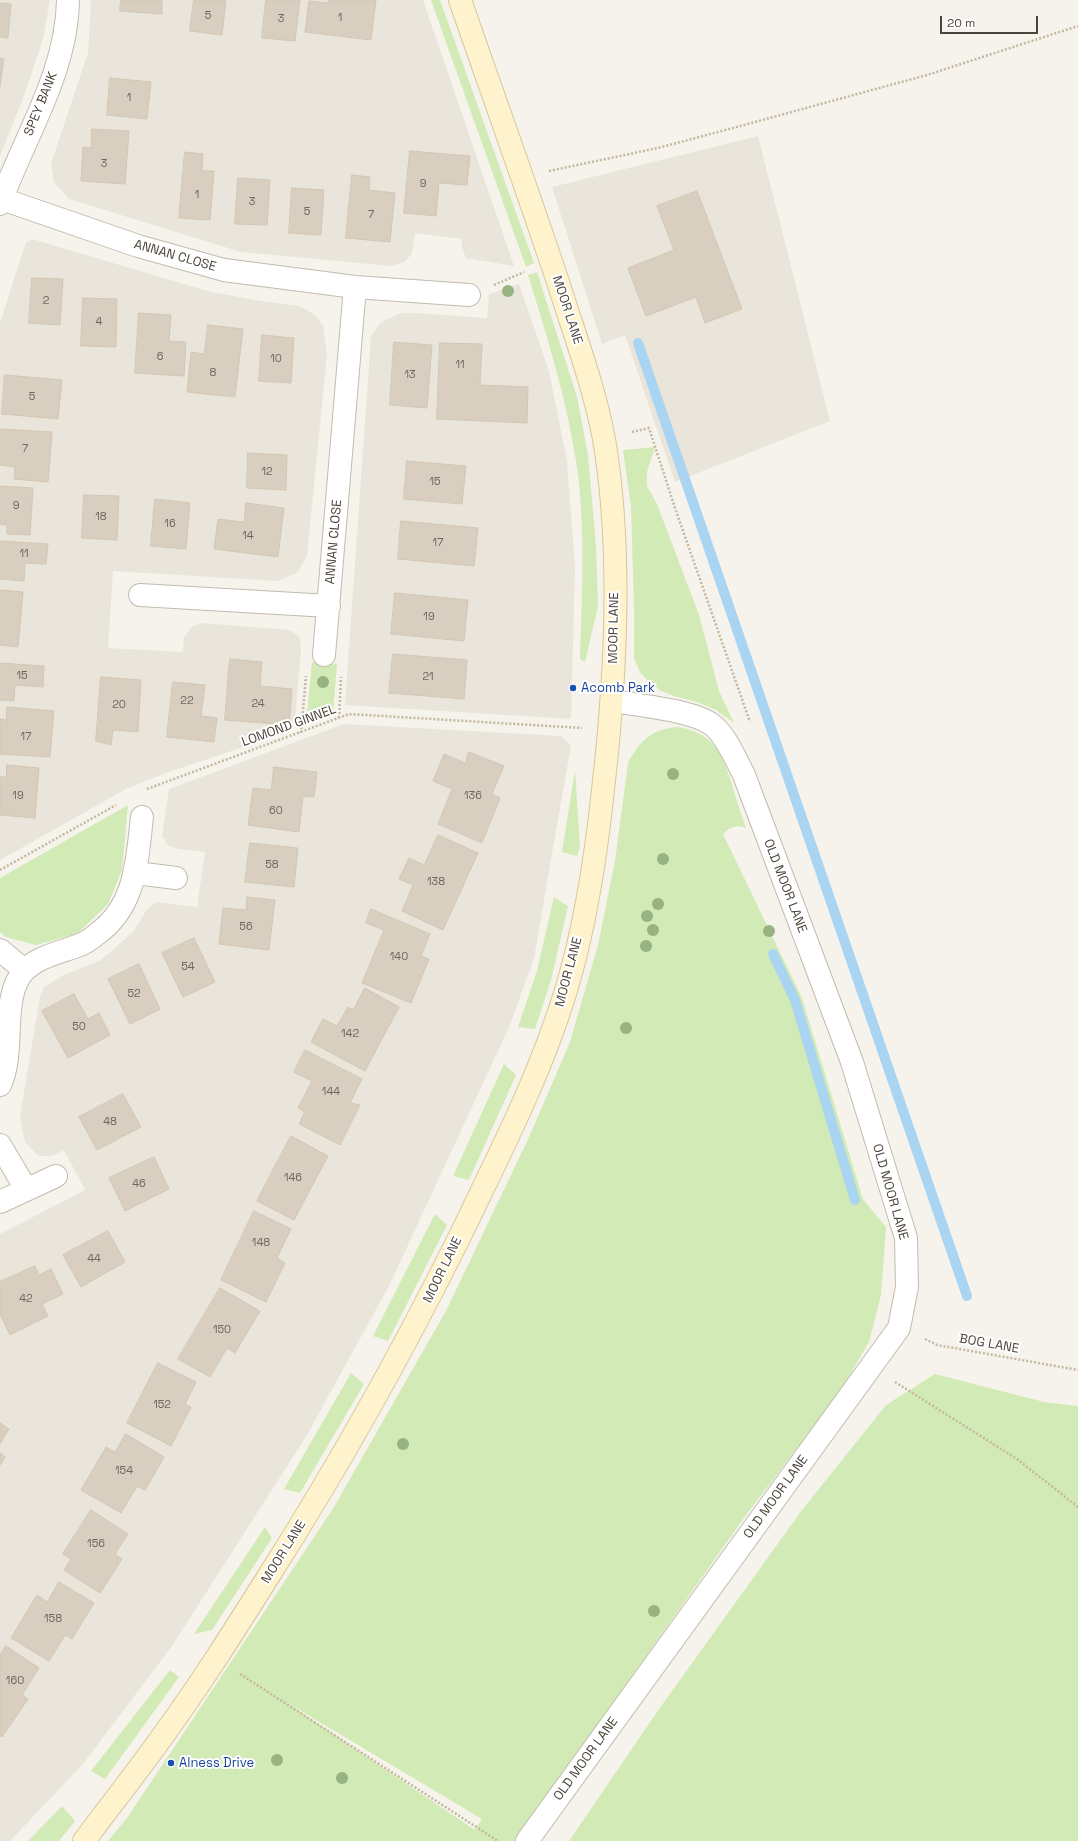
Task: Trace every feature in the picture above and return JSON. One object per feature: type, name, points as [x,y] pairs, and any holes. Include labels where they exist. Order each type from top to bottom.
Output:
[{"type":"street","name":"SPEY BANK","points":[[1,202],[54,73],[63,47],[68,22],[68,0]]},
{"type":"street","name":"MOOR LANE","points":[[84,1841],[164,1735],[216,1658],[307,1516],[377,1396],[429,1298],[516,1121],[544,1053],[568,985],[592,883],[610,729],[615,608],[613,508],[603,438],[591,383],[460,0]]},
{"type":"street","name":"ANNAN CLOSE","points":[[1,202],[138,246],[224,270],[355,287],[470,295]]},
{"type":"street","name":"ANNAN CLOSE","points":[[324,655],[355,287]]},
{"type":"street","points":[[140,595],[329,606]]},
{"type":"street","name":"OLD MOOR LANE","points":[[527,1841],[899,1328],[907,1287],[906,1238],[852,1062],[744,775],[728,744],[711,724],[688,715],[659,708],[612,701]]},
{"type":"street","points":[[0,1085],[9,1050],[12,988],[24,970],[43,959],[84,944],[103,930],[121,911],[136,874],[142,817]]},
{"type":"street","points":[[136,874],[176,878]]},
{"type":"street","points":[[0,950],[24,970]]},
{"type":"street","points":[[0,1145],[26,1189]]},
{"type":"street","points":[[0,1202],[56,1176]]},
{"type":"path","points":[[521,177],[658,148],[744,126],[927,75],[1078,26]]},
{"type":"path","points":[[470,295],[550,261]]},
{"type":"path","points":[[603,438],[649,428],[676,511],[752,730]]},
{"type":"path","points":[[300,733],[307,662],[324,655],[342,664],[338,718]]},
{"type":"path","name":"LOMOND GINNEL","points":[[140,791],[349,714],[610,729]]},
{"type":"path","points":[[0,870],[120,803]]},
{"type":"path","name":"BOG LANE","points":[[899,1328],[937,1345],[1078,1370]]},
{"type":"path","points":[[871,1367],[1017,1459],[1078,1507]]},
{"type":"path","points":[[216,1658],[498,1841]]},
{"type":"shaded area","points":[[0,0],[50,0],[43,39],[24,96],[0,156]]},
{"type":"shaded area","points":[[91,0],[423,0],[514,266],[466,258],[462,248],[462,239],[415,233],[412,253],[405,262],[392,266],[241,252],[69,199],[54,182],[51,164],[88,53]]},
{"type":"shaded area","points":[[758,136],[830,421],[675,482],[625,335],[602,344],[552,187]]},
{"type":"shaded area","points":[[32,239],[211,292],[299,306],[314,314],[323,325],[327,354],[307,556],[298,572],[277,581],[113,571],[108,648],[183,652],[184,637],[192,627],[201,623],[290,630],[300,637],[301,651],[295,719],[285,733],[163,774],[126,789],[0,860],[0,323],[26,242]]},
{"type":"shaded area","points":[[519,284],[549,371],[567,461],[575,567],[571,719],[345,705],[371,336],[380,323],[401,313],[487,318],[489,294]]},
{"type":"shaded area","points":[[344,724],[561,736],[571,745],[534,958],[510,1025],[390,1284],[307,1435],[172,1646],[83,1764],[10,1841],[0,1841],[0,1234],[85,1190],[64,1150],[52,1156],[38,1156],[25,1142],[20,1117],[40,996],[44,987],[66,974],[101,960],[133,932],[147,909],[157,902],[197,907],[205,852],[178,849],[169,846],[162,836],[169,789]]},
{"type":"green space","points":[[431,0],[440,0],[534,263],[526,267]]},
{"type":"green space","points":[[537,272],[577,397],[588,455],[596,546],[598,606],[585,662],[580,659],[582,535],[579,485],[567,414],[549,344],[528,275]]},
{"type":"green space","points":[[655,447],[647,472],[647,486],[657,504],[699,615],[719,691],[734,723],[716,710],[697,702],[661,691],[649,682],[640,672],[634,658],[631,507],[623,450]]},
{"type":"green space","points":[[312,662],[337,664],[333,713],[306,724]]},
{"type":"green space","points":[[678,727],[700,734],[715,746],[724,763],[746,828],[739,826],[733,827],[723,834],[802,998],[863,1199],[886,1227],[881,1295],[869,1342],[840,1392],[746,1515],[515,1841],[108,1841],[127,1818],[334,1507],[447,1309],[530,1135],[570,1042],[598,945],[615,861],[628,763],[642,742],[654,733],[669,728]],"holes":[[[286,1702],[482,1819],[475,1830]]]},
{"type":"green space","points":[[575,770],[580,847],[577,856],[562,852]]},
{"type":"green space","points":[[128,805],[122,870],[108,904],[77,934],[36,945],[6,937],[0,932],[0,878]]},
{"type":"green space","points":[[554,897],[568,906],[551,980],[535,1029],[518,1027],[537,971]]},
{"type":"green space","points":[[504,1064],[516,1075],[469,1180],[453,1176]]},
{"type":"green space","points":[[435,1214],[447,1225],[388,1341],[373,1336]]},
{"type":"green space","points":[[351,1373],[364,1384],[300,1493],[284,1489]]},
{"type":"green space","points":[[935,1374],[1044,1402],[1078,1406],[1078,1841],[569,1841],[659,1709],[802,1510],[886,1405]]},
{"type":"green space","points":[[265,1527],[272,1538],[212,1630],[194,1634]]},
{"type":"green space","points":[[170,1670],[179,1677],[105,1779],[91,1771]]},
{"type":"green space","points":[[62,1806],[75,1821],[59,1841],[28,1841]]},
{"type":"building","points":[[121,0],[162,0],[162,14],[120,11]]},
{"type":"building","points":[[194,0],[226,0],[222,35],[190,31]]},
{"type":"building","points":[[266,0],[300,0],[295,41],[262,38]]},
{"type":"building","points":[[329,0],[376,0],[371,40],[305,32],[309,1],[328,3]]},
{"type":"building","points":[[0,3],[11,4],[8,38],[0,37]]},
{"type":"building","points":[[0,58],[4,59],[0,86]]},
{"type":"building","points":[[110,78],[151,82],[147,119],[107,115]]},
{"type":"building","points":[[92,129],[129,131],[125,184],[81,181],[83,147],[91,148]]},
{"type":"building","points":[[410,151],[470,156],[467,185],[439,183],[436,216],[404,213]]},
{"type":"building","points":[[185,152],[203,154],[202,171],[214,171],[210,220],[179,218]]},
{"type":"building","points":[[352,175],[370,177],[369,190],[395,193],[390,242],[346,238]]},
{"type":"building","points":[[238,178],[270,180],[267,225],[235,224]]},
{"type":"building","points":[[292,188],[324,190],[321,235],[289,233]]},
{"type":"building","points":[[697,191],[742,309],[705,323],[696,297],[646,316],[628,268],[674,250],[657,206]]},
{"type":"building","points":[[32,278],[63,279],[60,325],[29,323]]},
{"type":"building","points":[[83,298],[117,299],[116,347],[81,346]]},
{"type":"building","points":[[139,313],[171,315],[169,341],[186,342],[184,376],[135,373]]},
{"type":"building","points":[[208,325],[243,329],[235,397],[187,392],[191,352],[204,354]]},
{"type":"building","points":[[262,335],[294,338],[291,383],[259,381]]},
{"type":"building","points":[[394,342],[432,345],[427,408],[390,405]]},
{"type":"building","points":[[440,343],[482,344],[480,385],[528,387],[527,423],[437,419]]},
{"type":"building","points":[[5,375],[62,380],[58,419],[2,414]]},
{"type":"building","points":[[0,429],[52,432],[48,482],[14,479],[15,467],[0,465]]},
{"type":"building","points":[[248,453],[287,455],[286,490],[247,488]]},
{"type":"building","points":[[407,461],[466,466],[462,504],[404,499]]},
{"type":"building","points":[[0,486],[33,488],[30,535],[7,534],[7,525],[0,524]]},
{"type":"building","points":[[84,495],[119,496],[117,540],[82,538]]},
{"type":"building","points":[[155,499],[190,503],[186,549],[151,546]]},
{"type":"building","points":[[246,503],[284,508],[278,557],[214,549],[218,519],[244,522]]},
{"type":"building","points":[[401,521],[478,528],[474,566],[398,559]]},
{"type":"building","points":[[0,541],[48,544],[46,564],[25,563],[24,581],[0,579]]},
{"type":"building","points":[[0,590],[23,592],[18,647],[0,645]]},
{"type":"building","points":[[395,593],[468,600],[464,641],[391,634]]},
{"type":"building","points":[[393,654],[467,660],[464,699],[389,693]]},
{"type":"building","points":[[230,659],[262,662],[260,686],[292,689],[289,725],[225,720]]},
{"type":"building","points":[[0,663],[44,666],[43,687],[15,685],[14,701],[0,700]]},
{"type":"building","points":[[101,677],[141,680],[138,732],[113,730],[111,745],[96,741]]},
{"type":"building","points":[[173,682],[205,685],[201,716],[217,718],[214,742],[167,737]]},
{"type":"building","points":[[7,707],[54,711],[50,757],[0,754],[0,719],[6,720]]},
{"type":"building","points":[[469,752],[504,766],[492,794],[500,798],[482,843],[438,824],[452,789],[433,781],[444,754],[465,763]]},
{"type":"building","points":[[7,765],[39,768],[35,818],[0,815],[0,777],[6,777]]},
{"type":"building","points":[[274,767],[317,772],[314,797],[303,796],[299,832],[248,825],[253,788],[271,790]]},
{"type":"building","points":[[438,835],[478,853],[443,930],[402,911],[413,885],[399,879],[409,858],[424,865]]},
{"type":"building","points":[[250,843],[298,848],[294,887],[245,882]]},
{"type":"building","points":[[247,897],[275,900],[269,950],[219,944],[223,908],[246,910]]},
{"type":"building","points":[[371,909],[430,934],[421,956],[429,959],[411,1003],[362,983],[384,930],[366,923]]},
{"type":"building","points":[[194,938],[215,982],[183,997],[162,953]]},
{"type":"building","points":[[139,964],[160,1009],[130,1024],[108,979]]},
{"type":"building","points":[[365,988],[399,1007],[365,1071],[311,1042],[323,1019],[337,1026],[348,1007],[353,1010]]},
{"type":"building","points":[[74,994],[88,1019],[99,1013],[110,1035],[68,1058],[42,1011]]},
{"type":"building","points":[[305,1050],[362,1079],[350,1103],[360,1105],[340,1145],[299,1124],[305,1112],[298,1108],[312,1081],[294,1072]]},
{"type":"building","points":[[123,1094],[141,1127],[97,1150],[79,1117]]},
{"type":"building","points":[[291,1136],[328,1156],[294,1220],[257,1201]]},
{"type":"building","points":[[154,1157],[169,1189],[125,1211],[109,1178]]},
{"type":"building","points":[[254,1211],[291,1229],[277,1258],[285,1263],[266,1302],[221,1280]]},
{"type":"building","points":[[108,1231],[125,1262],[81,1287],[63,1255]]},
{"type":"building","points":[[35,1266],[39,1275],[51,1269],[63,1294],[42,1304],[48,1316],[10,1335],[0,1314],[0,1282]]},
{"type":"building","points":[[220,1288],[260,1311],[235,1353],[227,1348],[210,1377],[178,1359]]},
{"type":"building","points":[[158,1363],[196,1382],[185,1404],[191,1407],[171,1446],[127,1423]]},
{"type":"building","points":[[0,1423],[9,1429],[0,1444]]},
{"type":"building","points":[[126,1434],[164,1457],[145,1490],[137,1486],[121,1513],[81,1490],[106,1447],[115,1452]]},
{"type":"building","points":[[0,1453],[5,1457],[0,1465]]},
{"type":"building","points":[[91,1510],[128,1534],[115,1554],[122,1559],[100,1593],[64,1570],[71,1559],[63,1554]]},
{"type":"building","points":[[59,1582],[94,1603],[72,1639],[65,1635],[49,1661],[11,1638],[37,1595],[47,1602]]},
{"type":"building","points":[[6,1646],[39,1668],[22,1695],[28,1699],[2,1737],[0,1736],[0,1655]]},
{"type":"waterway","points":[[638,343],[967,1296]]},
{"type":"waterway","points":[[773,954],[795,1000],[855,1200]]},
{"type":"place","name":"Acomb Park","points":[[573,688]]},
{"type":"place","name":"Alness Drive","points":[[171,1763]]}]
